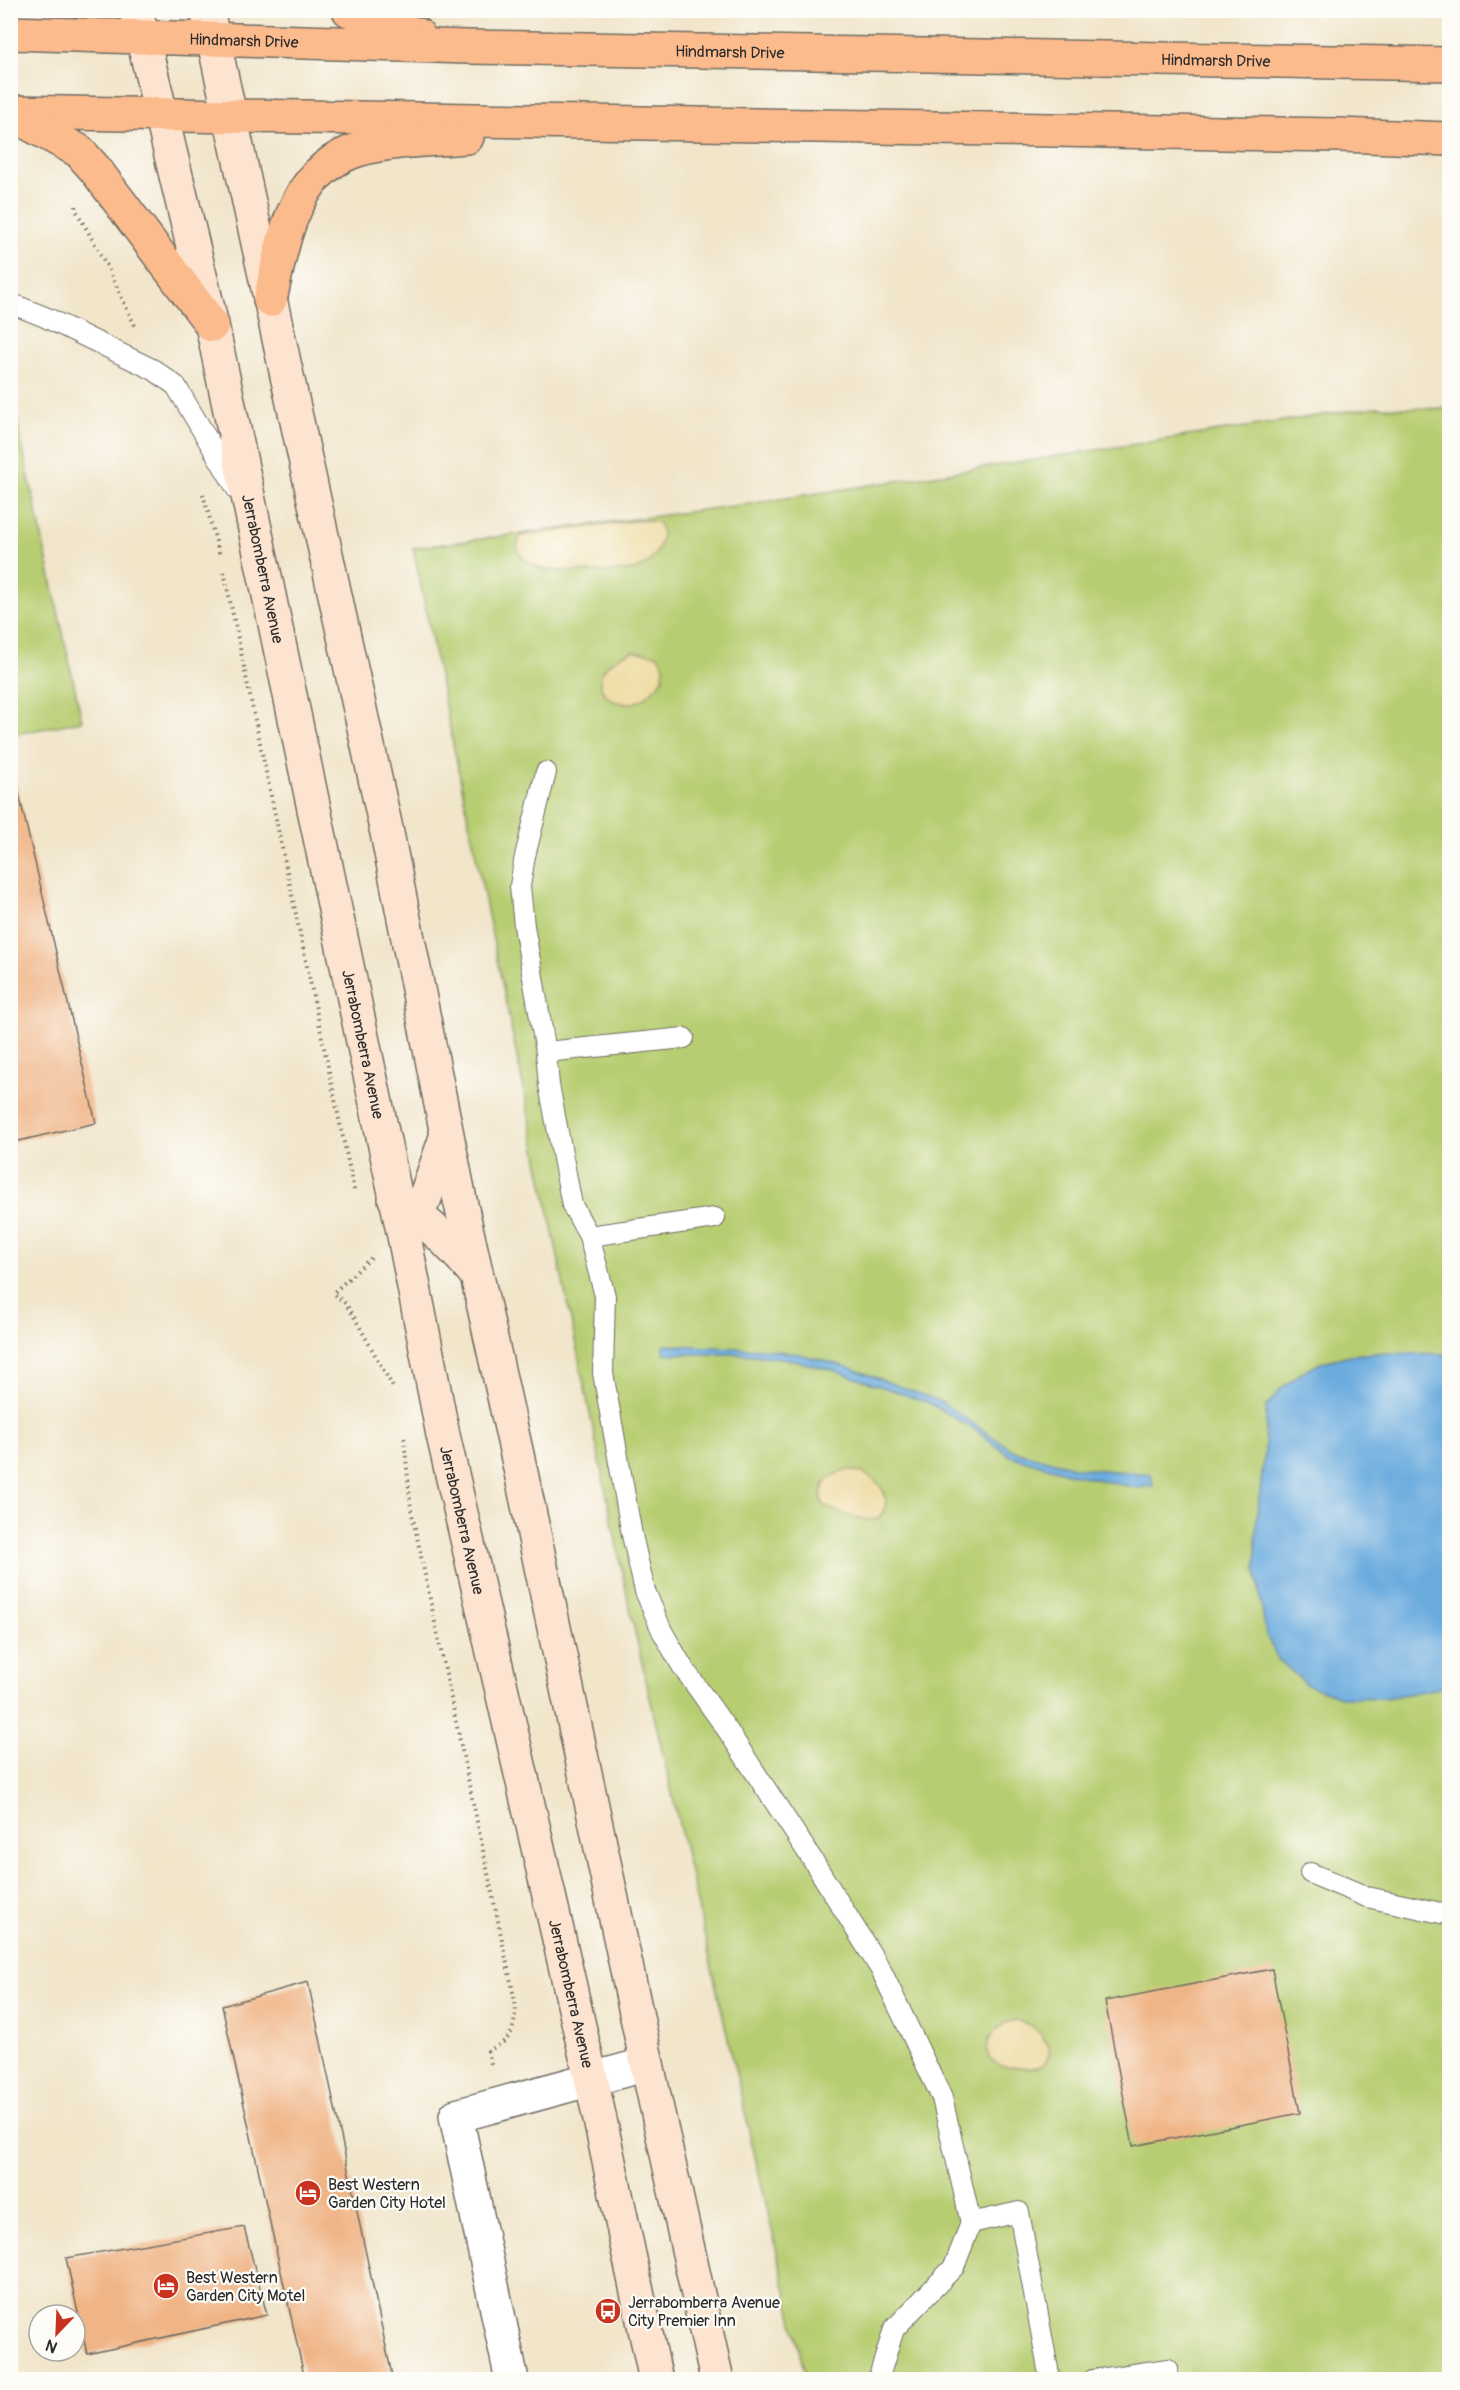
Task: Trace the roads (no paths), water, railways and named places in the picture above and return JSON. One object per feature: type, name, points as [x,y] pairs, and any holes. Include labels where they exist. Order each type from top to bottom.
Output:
[{"type":"main road","points":[[349,10],[400,30],[467,47]]},
{"type":"main road","name":"Hindmarsh Drive","points":[[10,33],[138,24],[211,25],[467,47],[1449,64]]},
{"type":"main road","name":"Jerrabomberra Avenue","points":[[138,24],[212,326],[250,511],[405,1216],[443,1435],[591,2078],[656,2379]]},
{"type":"main road","points":[[211,25],[387,833],[476,1275],[523,1479],[647,2064],[717,2379]]},
{"type":"main road","points":[[10,113],[645,122],[1449,139]]},
{"type":"main road","points":[[10,113],[79,151],[95,169],[212,326]]},
{"type":"main road","points":[[270,300],[285,231],[295,208],[320,173],[349,153],[392,144],[645,122]]},
{"type":"main road","points":[[446,1135],[431,1183],[405,1216],[448,1241],[476,1275]]},
{"type":"street","name":"Jerrabomberra Avenue","points":[[512,2379],[456,2116],[647,2064]]},
{"type":"lane","points":[[10,303],[45,317],[154,370],[176,386],[250,511]]},
{"type":"lane","points":[[546,772],[520,886],[524,926],[546,1052],[549,1085],[572,1205],[590,1236],[605,1296],[603,1373],[632,1535],[645,1591],[662,1630],[682,1666],[728,1731],[812,1859],[881,1970],[942,2098],[971,2223],[954,2267],[894,2329],[878,2379]]},
{"type":"lane","points":[[546,1052],[684,1038]]},
{"type":"lane","points":[[590,1236],[715,1218]]},
{"type":"lane","points":[[1310,1873],[1367,1897],[1449,1915]]},
{"type":"lane","points":[[971,2223],[1019,2212],[1050,2379]]},
{"type":"lane","points":[[1093,2379],[1168,2369]]},
{"type":"water","points":[[663,1345],[764,1349],[799,1354],[851,1368],[941,1402],[1014,1451],[1077,1468],[1151,1474],[1153,1486],[1137,1488],[1071,1474],[1010,1456],[974,1429],[929,1403],[833,1370],[782,1358],[742,1354],[665,1354]]},
{"type":"water","points":[[1449,1354],[1450,1686],[1386,1698],[1340,1697],[1306,1684],[1278,1659],[1266,1635],[1256,1570],[1256,1524],[1265,1449],[1266,1407],[1281,1389],[1301,1373],[1323,1362],[1350,1355]]},
{"type":"place","name":"Best Western Garden City Hotel","points":[[308,2193]]},
{"type":"place","name":"Best Western Garden City Motel","points":[[166,2286]]},
{"type":"place","name":"Jerrabomberra Avenue City Premier Inn","points":[[608,2311]]}]
